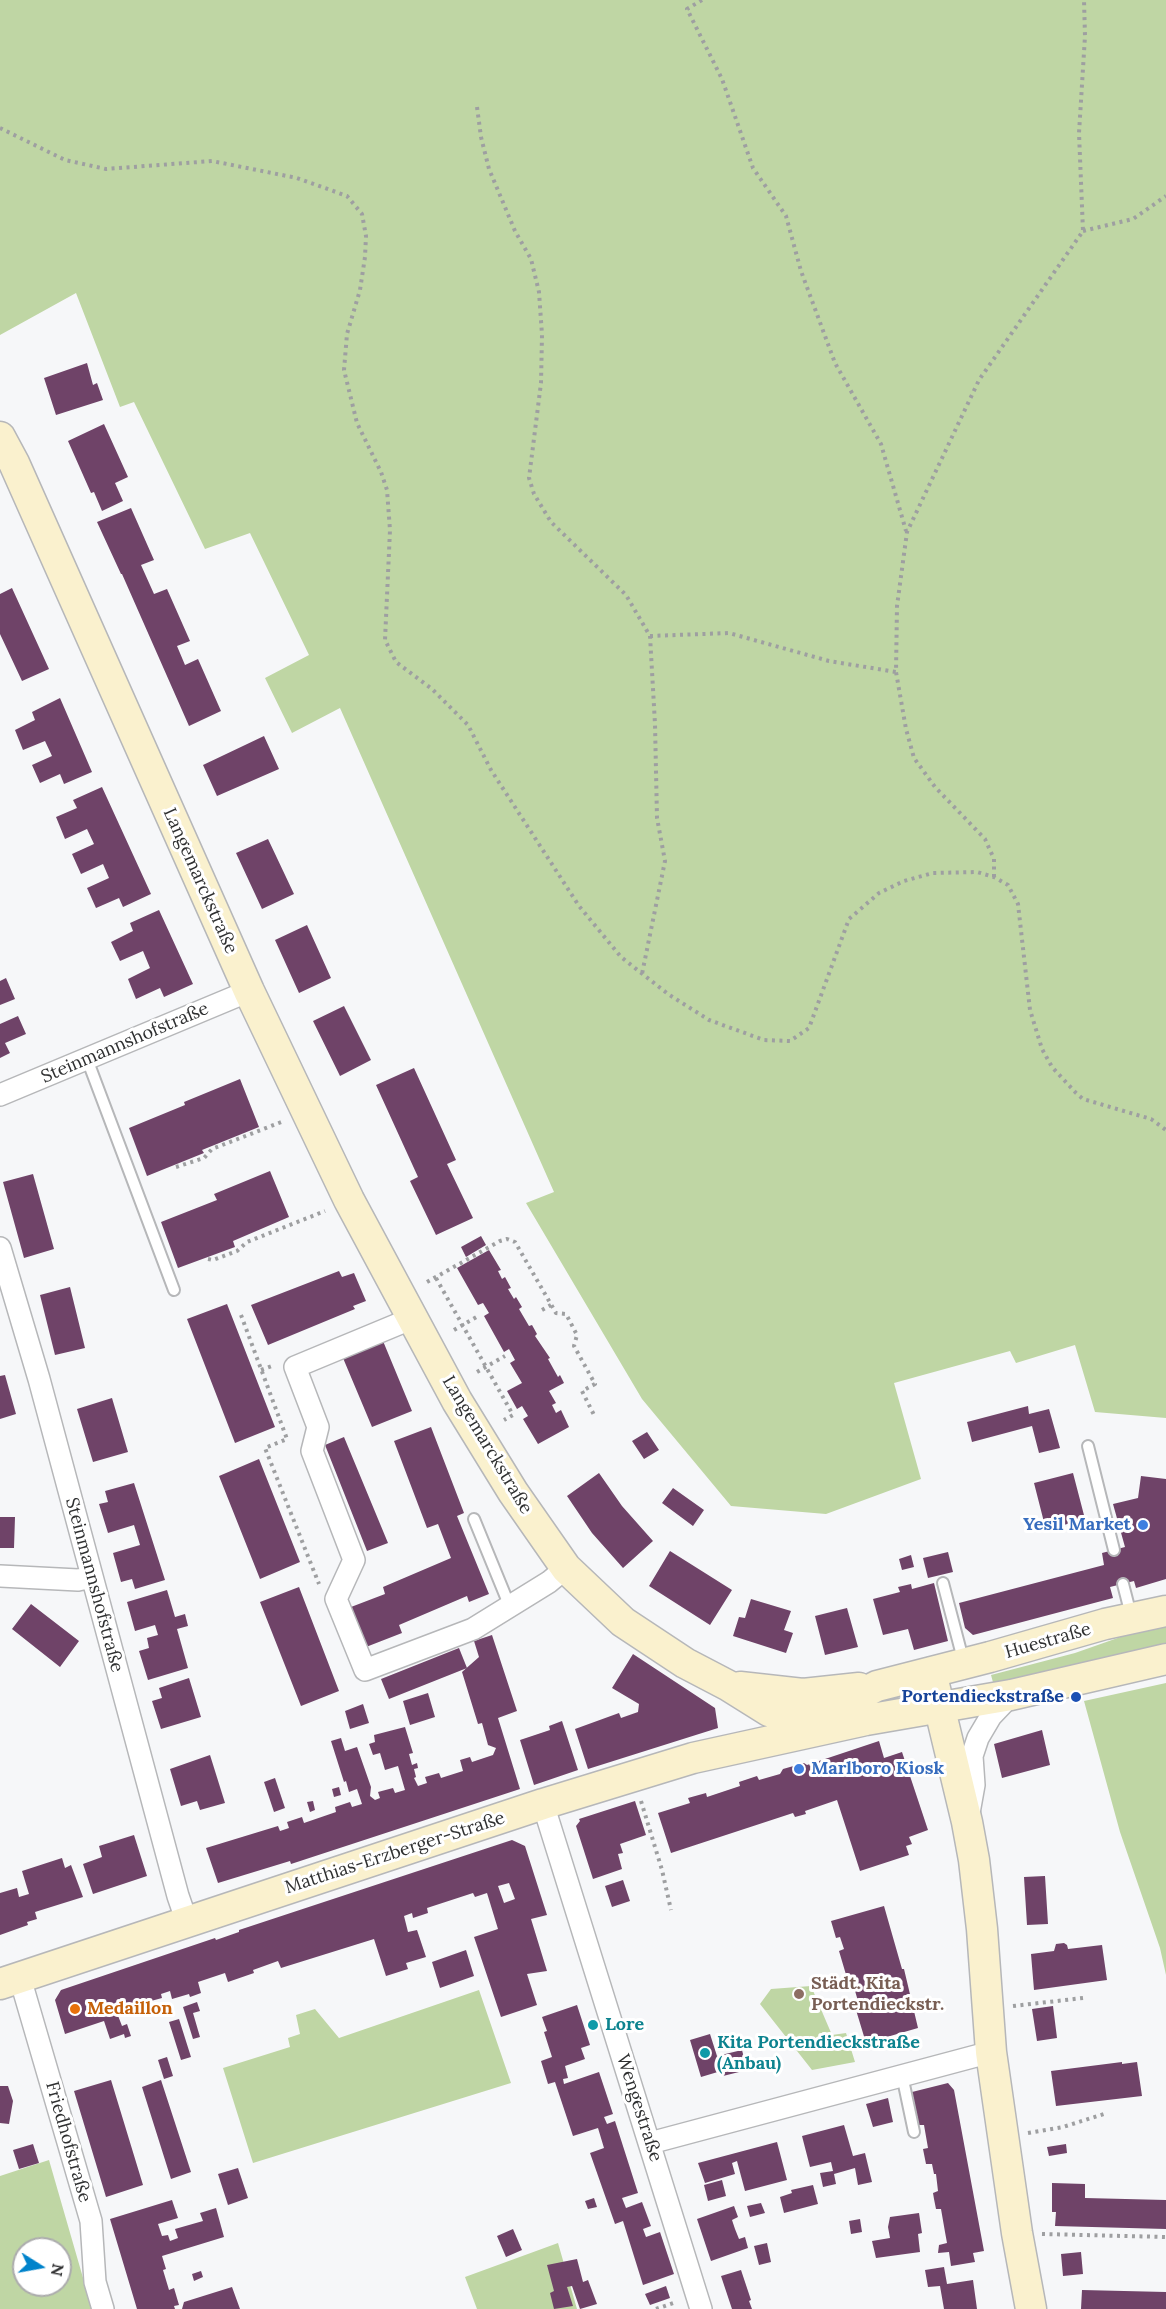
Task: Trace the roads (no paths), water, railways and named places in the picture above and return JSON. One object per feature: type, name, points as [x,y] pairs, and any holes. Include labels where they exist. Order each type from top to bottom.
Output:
[{"type":"street","name":"Langemarckstraße","points":[[0,437],[7,467],[249,991],[349,1200],[457,1401],[513,1492],[566,1568],[623,1622],[685,1663],[729,1686],[769,1711],[796,1719],[805,1727],[939,1708]]},
{"type":"street","name":"Steinmannshofstraße","points":[[0,1095],[249,991]]},
{"type":"street","name":"Steinmannshofstraße","points":[[0,1248],[39,1379],[178,1896],[187,1922]]},
{"type":"street","points":[[413,1318],[294,1367],[318,1427],[312,1450],[354,1560],[336,1599],[365,1670],[473,1629],[510,1608],[566,1568]]},
{"type":"street","points":[[0,1576],[78,1580],[92,1577]]},
{"type":"street","name":"Huestraße","points":[[931,1672],[1131,1618],[1166,1611]]},
{"type":"street","points":[[939,1708],[1011,1695],[1166,1659]]},
{"type":"street","points":[[931,1672],[967,1822],[982,1929],[991,2052],[1017,2234],[1031,2309]]},
{"type":"street","name":"Matthias-Erzberger-Straße","points":[[10,1981],[543,1804],[693,1758],[805,1727],[830,1710],[877,1686],[931,1672]]},
{"type":"street","name":"Langemarckstraße","points":[[729,1686],[803,1694],[877,1686]]},
{"type":"street","points":[[967,1822],[974,1785],[972,1756],[978,1738],[991,1716],[1011,1695]]},
{"type":"street","name":"Wengestraße","points":[[543,1804],[701,2309]]},
{"type":"street","name":"Friedhofstraße","points":[[10,1981],[91,2221],[94,2282],[103,2309]]},
{"type":"street","points":[[650,2143],[991,2052]]},
{"type":"lane","points":[[87,1059],[174,1290]]},
{"type":"lane","points":[[1088,1446],[1114,1550]]},
{"type":"lane","points":[[474,1519],[510,1608]]},
{"type":"lane","points":[[943,1583],[964,1664]]},
{"type":"lane","points":[[1123,1584],[1131,1618]]},
{"type":"lane","points":[[902,2075],[914,2132]]},
{"type":"place","name":"Yesil Market","points":[[1143,1525]]},
{"type":"place","name":"Portendieckstraße","points":[[1076,1697]]},
{"type":"place","name":"Marlboro Kiosk","points":[[799,1769]]},
{"type":"place","name":"Städt. Kita Portendieckstr.","points":[[799,1994]]},
{"type":"place","name":"Medaillon","points":[[75,2009]]},
{"type":"place","name":"Lore","points":[[593,2025]]},
{"type":"place","name":"Kita Portendieckstraße (Anbau)","points":[[705,2053]]}]
